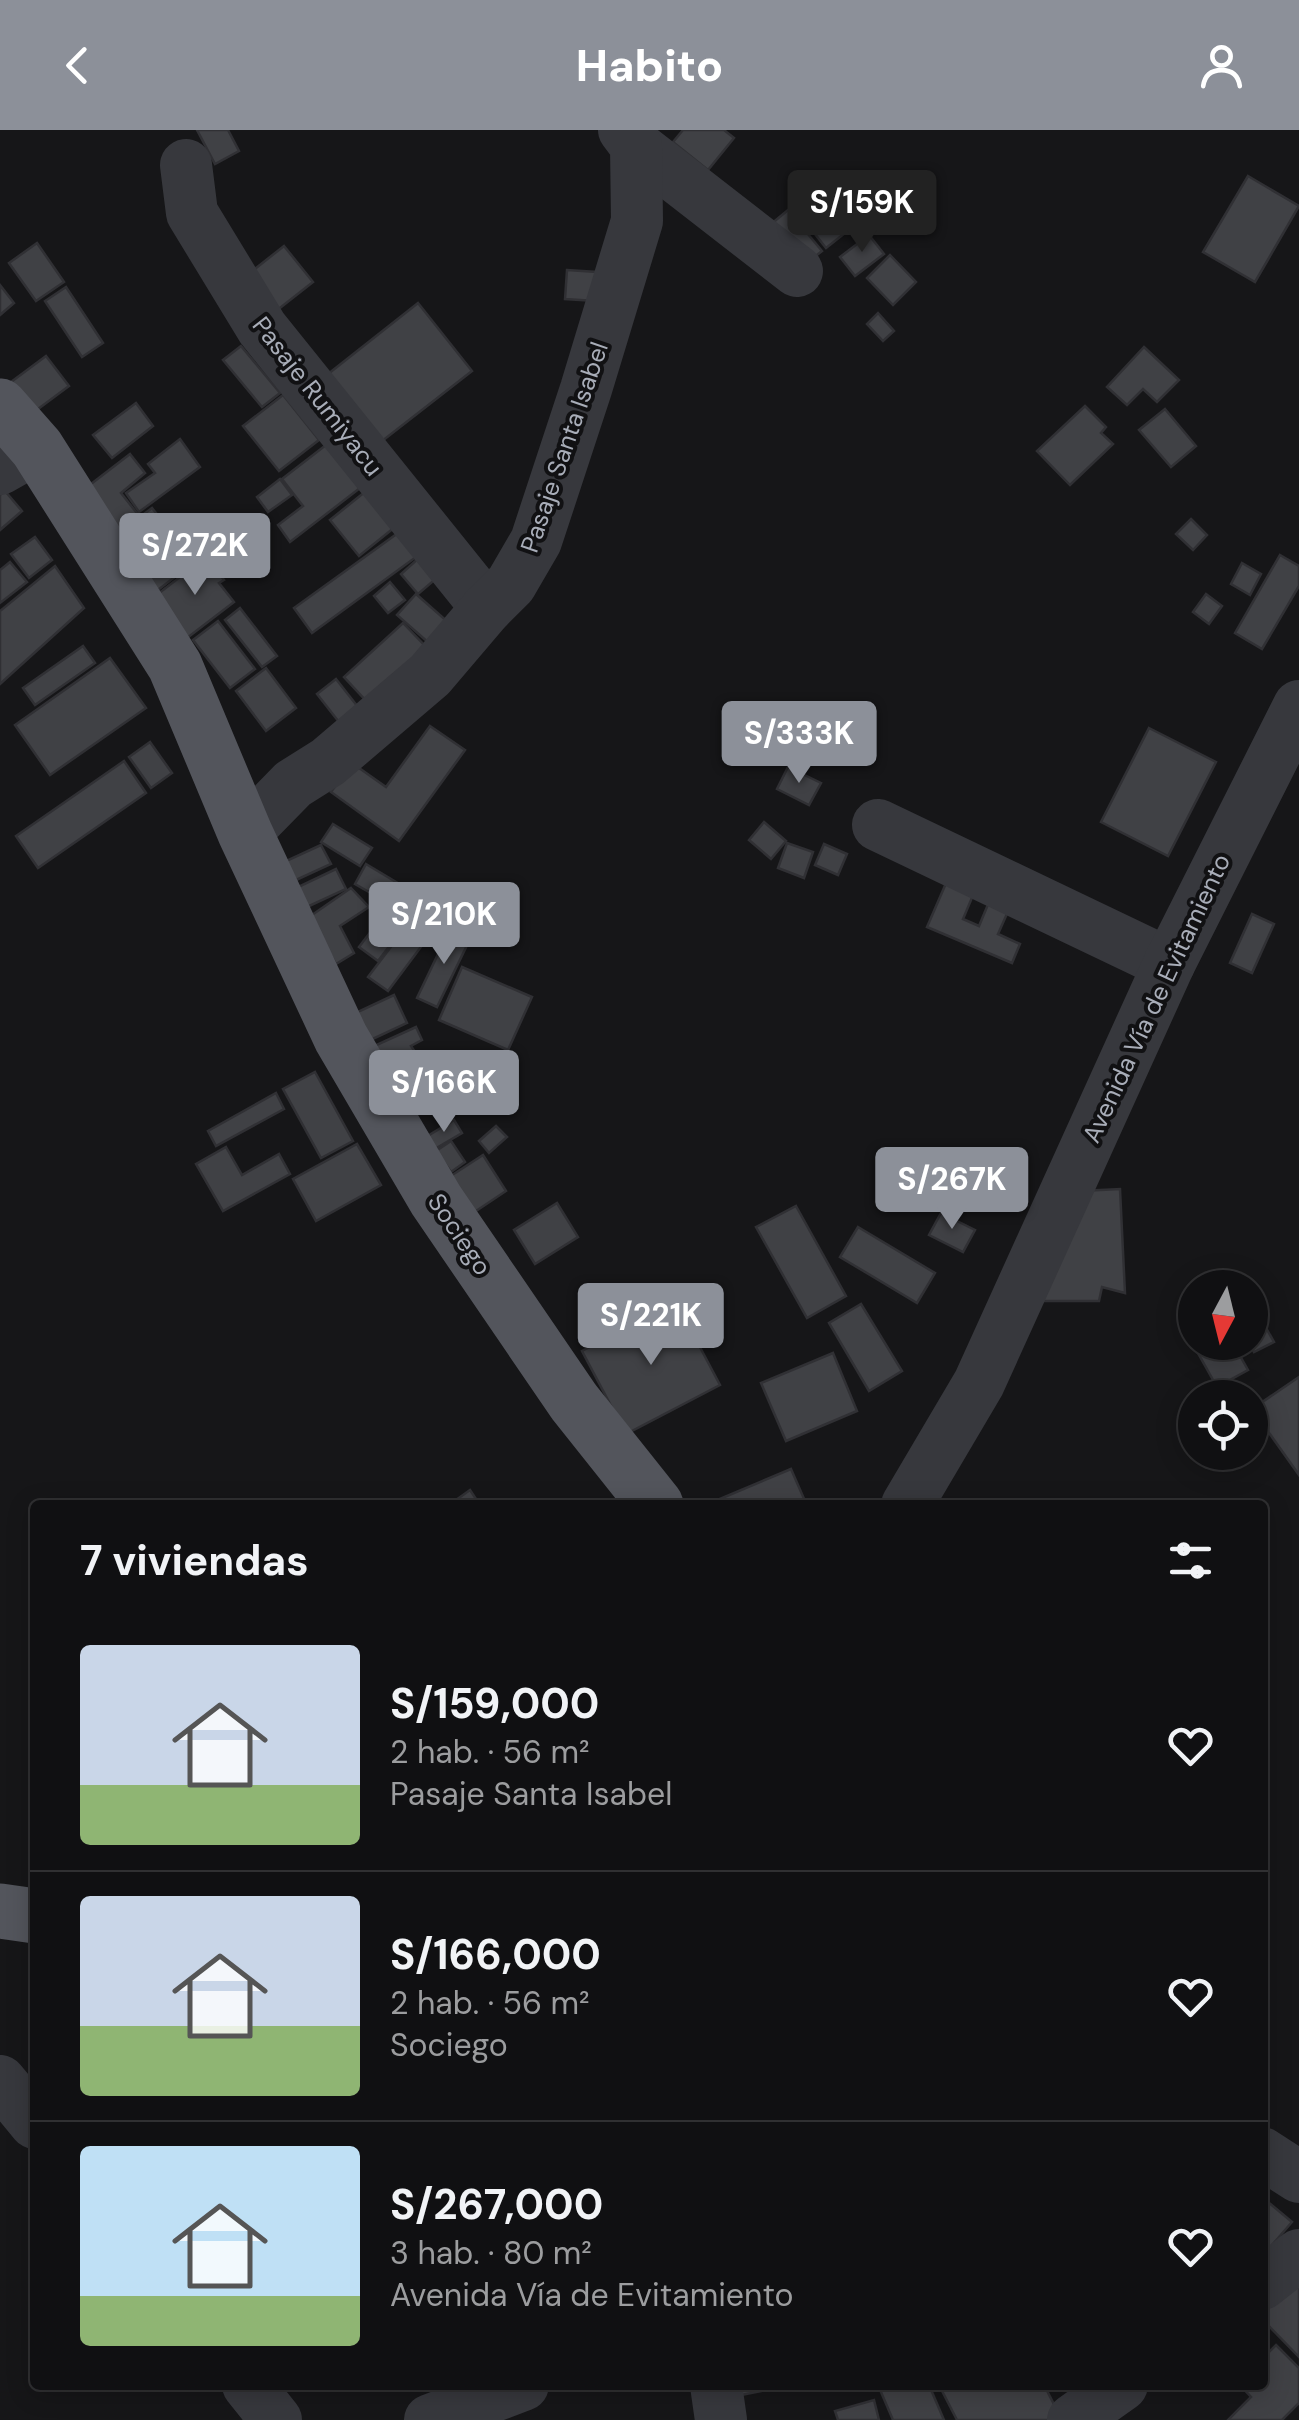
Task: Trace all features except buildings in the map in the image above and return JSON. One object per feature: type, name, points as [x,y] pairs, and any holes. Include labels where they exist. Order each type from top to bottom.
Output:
[{"type":"main road","name":"Sociego","points":[[0,406],[19,458],[175,666],[245,833],[340,1038],[436,1200],[574,1402],[652,1500]]},
{"type":"main road","points":[[0,1911],[30,1915]]},
{"type":"street","points":[[630,138],[796,271]]},
{"type":"street","name":"Pasaje Santa Isabel","points":[[245,833],[293,784],[328,762],[430,675],[511,584],[536,541],[637,221],[630,138]]},
{"type":"street","name":"Pasaje Rumiyacu","points":[[186,165],[192,213],[262,328],[488,608]]},
{"type":"street","name":"Avenida Vía de Evitamiento","points":[[910,1500],[979,1383],[1168,964],[1299,706]]},
{"type":"street","points":[[878,825],[1168,964]]},
{"type":"street","points":[[0,2080],[30,2117]]},
{"type":"street","points":[[1268,2158],[1299,2177]]},
{"type":"street","points":[[1268,2279],[1299,2255]]},
{"type":"street","points":[[252,2390],[276,2420]]},
{"type":"street","points":[[430,2420],[510,2390]]},
{"type":"street","points":[[717,2390],[721,2420]]},
{"type":"street","points":[[1074,2420],[1115,2390]]}]
